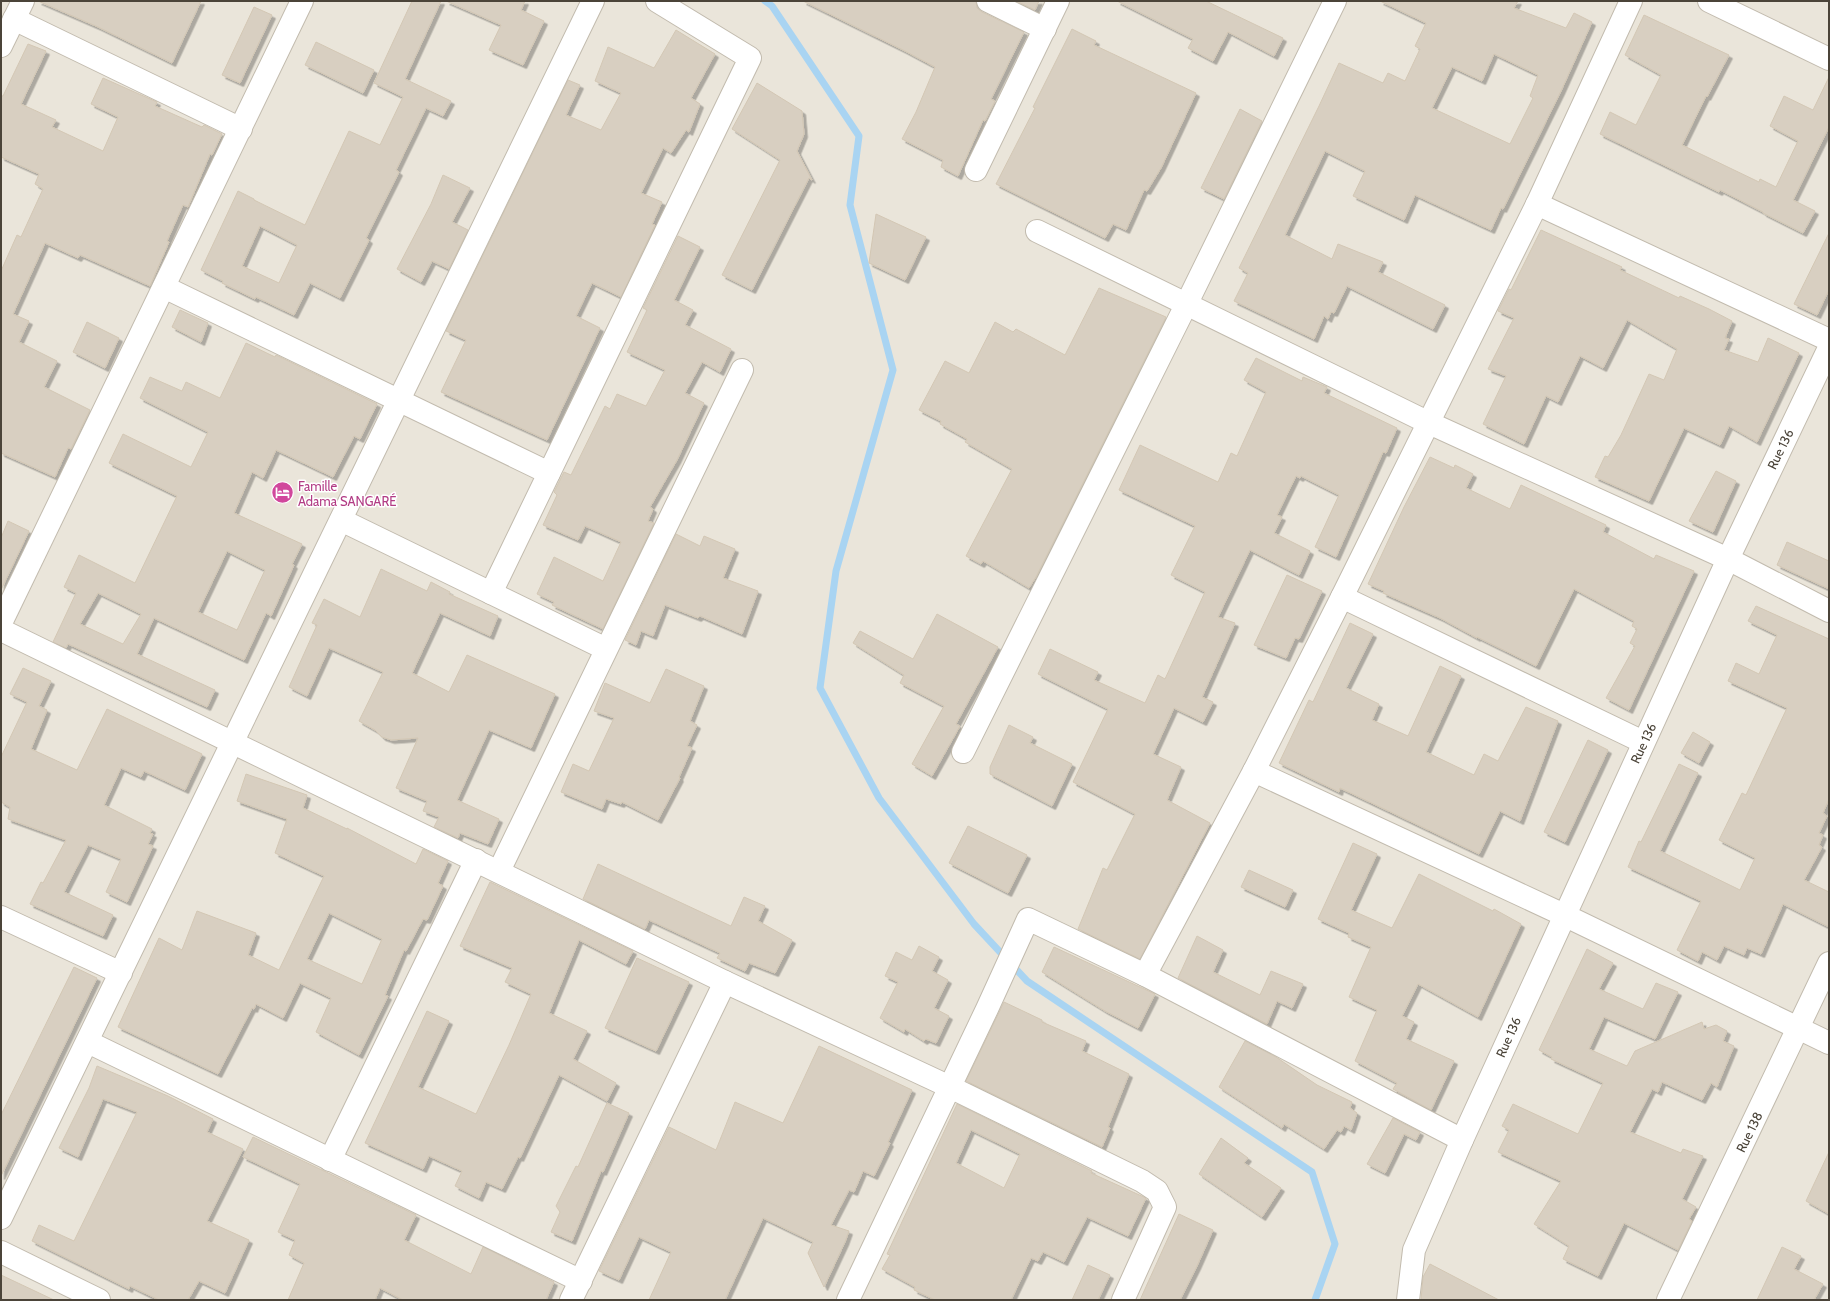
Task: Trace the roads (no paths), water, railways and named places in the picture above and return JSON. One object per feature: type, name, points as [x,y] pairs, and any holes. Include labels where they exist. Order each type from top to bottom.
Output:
[{"type":"street","points":[[1,623],[302,1]]},
{"type":"street","points":[[1,1218],[88,1042],[593,1]]},
{"type":"street","points":[[491,593],[750,58],[657,1]]},
{"type":"street","points":[[988,1],[1045,29]]},
{"type":"street","points":[[976,170],[1058,1]]},
{"type":"street","points":[[963,752],[1186,305],[1335,1]]},
{"type":"street","points":[[1145,975],[1254,771],[1342,597],[1537,204],[1631,1]]},
{"type":"street","points":[[1709,1],[1829,59]]},
{"type":"street","points":[[1,46],[19,10],[241,129]]},
{"type":"street","points":[[1537,204],[1829,340]]},
{"type":"street","points":[[1037,231],[1428,422],[1728,560],[1829,611]]},
{"type":"street","points":[[164,287],[549,474]]},
{"type":"street","name":"Rue 136","points":[[1408,1300],[1414,1250],[1462,1140],[1643,742],[1829,348]]},
{"type":"street","points":[[499,872],[742,370]]},
{"type":"street","points":[[341,520],[606,649]]},
{"type":"street","points":[[1342,597],[1643,742]]},
{"type":"street","points":[[1,630],[725,982],[950,1087],[1142,1181],[1157,1191],[1165,1207],[1123,1300]]},
{"type":"street","points":[[1254,771],[1564,915],[1829,1043]]},
{"type":"street","points":[[330,1160],[476,860]]},
{"type":"street","points":[[1,917],[121,973]]},
{"type":"street","points":[[848,1300],[950,1087],[1028,918],[1145,975],[1462,1140]]},
{"type":"street","name":"Rue 138","points":[[1668,1300],[1829,963]]},
{"type":"street","points":[[88,1042],[330,1160],[576,1291],[725,982]]},
{"type":"street","points":[[1,1252],[99,1300]]},
{"type":"waterway","points":[[765,1],[772,6],[859,136],[850,205],[893,370],[836,571],[820,688],[879,798],[974,924],[1027,981],[1312,1172],[1335,1244],[1315,1300]]},
{"type":"place","name":"Famille Adama SANGARÉ","points":[[283,493]]}]
